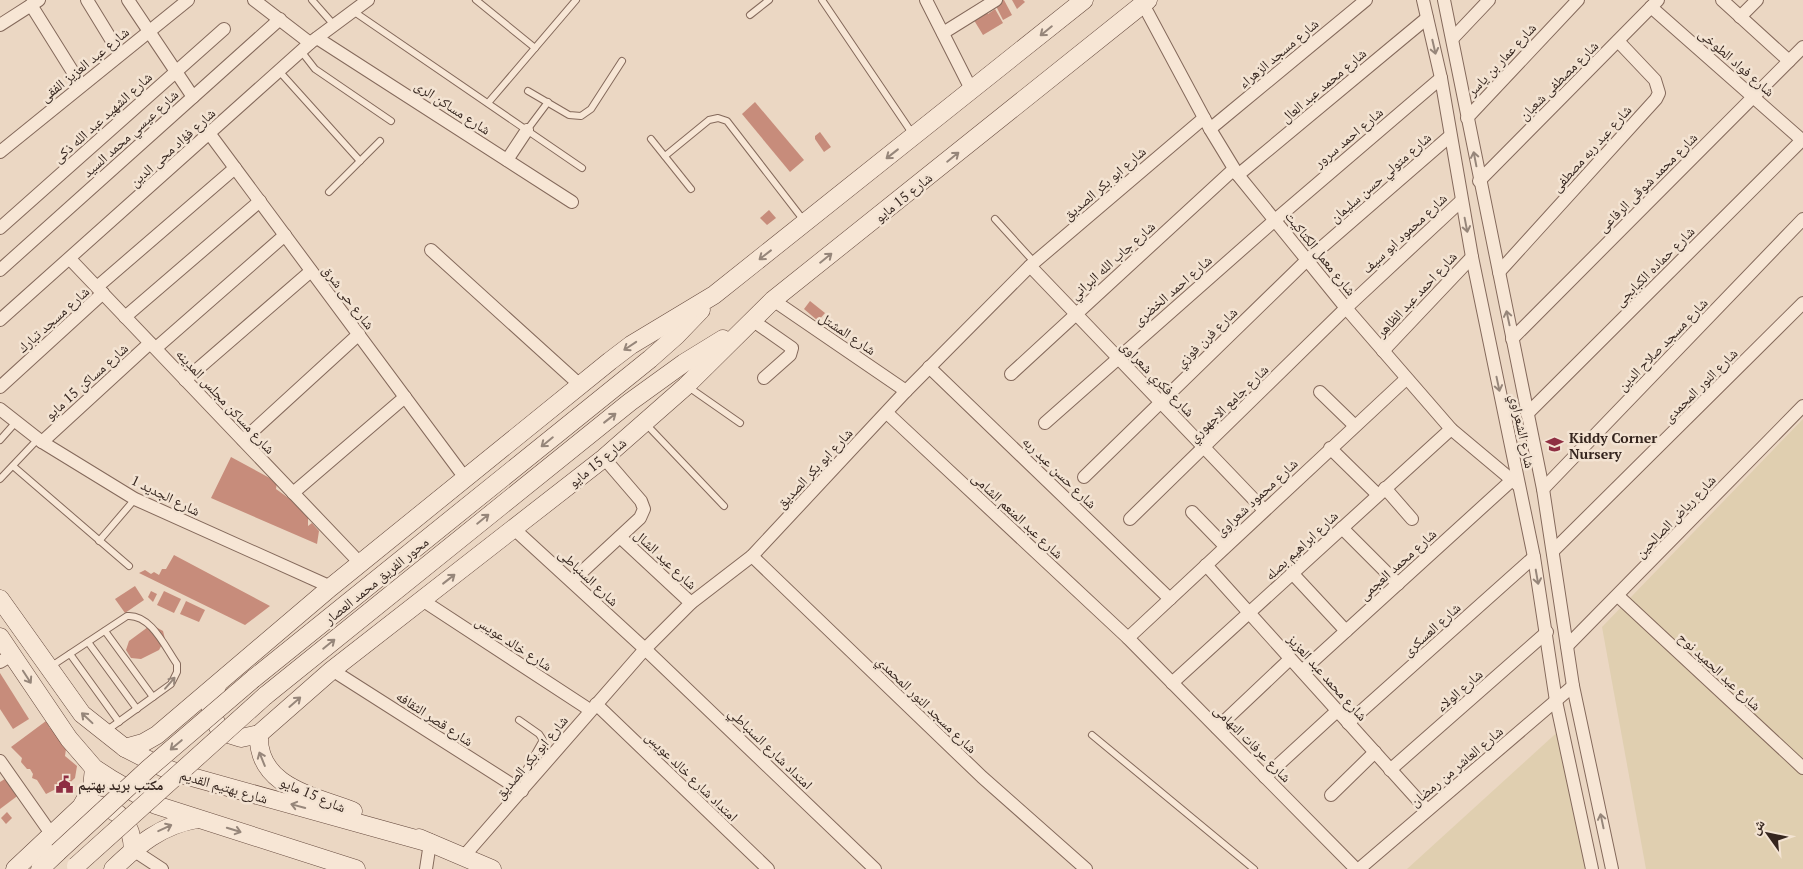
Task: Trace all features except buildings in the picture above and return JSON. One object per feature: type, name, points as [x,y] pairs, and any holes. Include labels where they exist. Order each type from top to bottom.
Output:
[{"type":"main road","points":[[125,748],[150,739],[216,686],[360,563],[580,385],[631,345],[714,294],[806,223],[1084,0]]},
{"type":"main road","name":"شارع 15 مايو","points":[[492,869],[281,782],[265,767],[258,746],[259,734],[332,670],[604,458],[686,386],[773,300],[1146,2]]},
{"type":"main road","name":"محور الفريق محمد العصار","points":[[40,869],[148,769],[253,679],[650,359],[676,336],[714,294]]},
{"type":"main road","name":"محور الفريق محمد العصار","points":[[72,869],[264,696],[432,560],[630,402],[684,363],[746,325]]},
{"type":"main road","name":"شارع بهتيم القديم","points":[[0,599],[82,714],[103,733],[125,748],[155,764],[181,774],[430,843]]},
{"type":"main road","points":[[0,637],[6,658],[68,739],[94,768],[134,794],[156,805],[327,865],[356,869]]},
{"type":"main road","points":[[216,686],[210,702],[211,711],[218,727],[225,733],[241,738],[259,734]]},
{"type":"main road","points":[[15,869],[81,807],[92,788],[94,768]]},
{"type":"main road","points":[[81,807],[95,803],[108,806],[119,813],[128,824],[133,836],[133,850]]},
{"type":"main road","points":[[113,869],[133,850],[162,830],[174,824],[199,819]]},
{"type":"street","points":[[87,0],[120,54]]},
{"type":"street","points":[[128,0],[193,97]]},
{"type":"street","name":"شارع عبد العزيز الفقى","points":[[0,152],[188,0]]},
{"type":"street","name":"شارع مساكن الرى","points":[[254,0],[309,44],[507,160],[572,202]]},
{"type":"street","name":"شارع فؤاد محى الدين","points":[[0,320],[309,44],[368,0]]},
{"type":"street","points":[[926,0],[972,91]]},
{"type":"street","points":[[943,33],[996,0]]},
{"type":"street","name":"شارع مسجد الزهراء","points":[[1210,129],[1366,0]]},
{"type":"street","name":"شارع الشعراوي","points":[[1423,0],[1441,78],[1461,201],[1515,483],[1534,557],[1547,632],[1556,701],[1592,869]]},
{"type":"street","name":"شارع الشعراوي","points":[[1444,0],[1453,38],[1479,181],[1543,489],[1573,686],[1612,869]]},
{"type":"street","points":[[1453,38],[1489,0]]},
{"type":"street","name":"شارع عمار بن ياسر","points":[[1467,118],[1578,0]]},
{"type":"street","points":[[1722,0],[1789,61]]},
{"type":"street","points":[[1740,17],[1757,0]]},
{"type":"street","name":"شارع معمل الكتاكيت","points":[[1146,2],[1204,118],[1236,172],[1406,379],[1451,429],[1515,483]]},
{"type":"street","points":[[0,25],[35,3],[81,85]]},
{"type":"street","name":"شارع مصطفى شعبان","points":[[1479,181],[1655,4]]},
{"type":"street","name":"شارع فواد الطوخى","points":[[1655,4],[1753,97],[1803,140]]},
{"type":"street","name":"شارع محمد عبد العال","points":[[1236,172],[1428,18]]},
{"type":"street","name":"شارع عيسي محمد السيد","points":[[0,270],[280,19]]},
{"type":"street","name":"شارع الشهيد عبد الله ذكى","points":[[0,228],[224,29]]},
{"type":"street","name":"شارع عبد ربه مصطفى","points":[[1499,272],[1659,92],[1655,80],[1618,41]]},
{"type":"street","name":"شارع محمد شوقى الرفاعى","points":[[1512,339],[1802,50]]},
{"type":"street","name":"شارع احمد سرور","points":[[1275,220],[1441,78]]},
{"type":"street","name":"شارع ابو بكر الصديق","points":[[464,856],[645,649],[691,603],[752,556],[906,391],[1033,264],[1204,118]]},
{"type":"street","points":[[507,160],[527,130]]},
{"type":"street","name":"شارع حى شرق","points":[[210,133],[466,478]]},
{"type":"street","name":"شارع متولي حسن سليمان","points":[[1307,260],[1450,136]]},
{"type":"street","name":"شارع حماده الكبابجى","points":[[1528,414],[1803,140]]},
{"type":"street","name":"شارع مسجد تبارك","points":[[0,387],[100,290],[235,168]]},
{"type":"street","name":"شارع جاب الله البراني","points":[[1011,374],[1075,314],[1236,172]]},
{"type":"street","points":[[125,317],[260,201]]},
{"type":"street","name":"شارع محمود ابو سيف","points":[[1346,308],[1461,201]]},
{"type":"street","name":"شارع مسجد صلاح الدين","points":[[1543,489],[1803,219]]},
{"type":"street","name":"شارع احمد الخضرى","points":[[1045,423],[1275,220]]},
{"type":"street","name":"شارع مساكن 15 مايو","points":[[40,440],[285,235]]},
{"type":"street","points":[[431,250],[580,385]]},
{"type":"street","name":"شارع احمد عبد الظاهر","points":[[1382,351],[1472,257]]},
{"type":"street","name":"شارع مساكن مجلس المدينه","points":[[70,258],[360,563]]},
{"type":"street","name":"شارع فرن فوزي","points":[[1084,477],[1307,260]]},
{"type":"street","name":"شارع فكري شعراوى","points":[[1033,264],[1075,314],[1264,510]]},
{"type":"street","points":[[185,380],[311,271]]},
{"type":"street","name":"شارع المشتل","points":[[773,300],[906,391]]},
{"type":"street","name":"شارع النور المحمدى","points":[[1553,551],[1803,303]]},
{"type":"street","name":"شارع جامع الاجهوري","points":[[1130,518],[1346,308]]},
{"type":"street","points":[[746,325],[792,348],[790,355],[764,378]]},
{"type":"street","points":[[243,440],[359,334]]},
{"type":"street","name":"شارع حسن عبد ربه","points":[[930,368],[1170,599]]},
{"type":"street","name":"شارع محمود شعراوى","points":[[1128,638],[1354,425],[1406,379]]},
{"type":"street","points":[[1320,392],[1354,425]]},
{"type":"street","points":[[293,493],[405,397]]},
{"type":"street","name":"شارع رياض الصالحين","points":[[1567,646],[1803,406]]},
{"type":"street","name":"شارع الجديد 1","points":[[0,409],[40,440],[135,499],[330,588]]},
{"type":"street","name":"شارع عبد المنعم الشامى","points":[[887,413],[1128,638]]},
{"type":"street","name":"شارع ابراهيم بصله","points":[[1172,683],[1451,429]]},
{"type":"street","points":[[1330,448],[1412,519]]},
{"type":"street","points":[[572,581],[640,518],[644,509],[640,501],[604,458]]},
{"type":"street","name":"شارع محمد العجمى","points":[[1302,671],[1398,584],[1515,483]]},
{"type":"street","points":[[1192,512],[1225,546]]},
{"type":"street","name":"شارع السنباطى","points":[[513,528],[645,649]]},
{"type":"street","points":[[1342,528],[1398,584]]},
{"type":"street","name":"شارع عيد الشال","points":[[620,537],[691,603]]},
{"type":"street","name":"شارع مسجد النور المحمدي","points":[[752,556],[982,777],[1086,869]]},
{"type":"street","name":"شارع العسكرى","points":[[1348,723],[1534,557]]},
{"type":"street","name":"شارع محمد عبد العزيز","points":[[1206,565],[1427,810]]},
{"type":"street","points":[[1292,573],[1346,631]]},
{"type":"street","name":"شارع عبد الحميد نوح","points":[[1618,596],[1803,768]]},
{"type":"street","name":"شارع خالد عويس","points":[[422,600],[593,707]]},
{"type":"street","name":"شارع الولاء","points":[[1390,770],[1547,632]]},
{"type":"street","name":"شارع عرفات التهامى","points":[[1128,638],[1357,869]]},
{"type":"street","name":"امتداد شارع السنباطي","points":[[645,649],[875,869]]},
{"type":"street","points":[[1218,728],[1290,658]]},
{"type":"street","name":"شارع قصر الثقافه","points":[[332,670],[522,791]]},
{"type":"street","name":"شارع العاشر من رمضان","points":[[1357,869],[1573,686]]},
{"type":"street","name":"امتداد شارع خالد عويس","points":[[593,707],[768,869]]},
{"type":"street","points":[[1266,777],[1337,711]]},
{"type":"street","points":[[1331,795],[1375,752]]},
{"type":"street","points":[[2,769],[52,835]]},
{"type":"street","points":[[426,869],[430,843]]},
{"type":"street","points":[[133,850],[162,869]]},
{"type":"lane","points":[[312,0],[334,25]]},
{"type":"lane","points":[[476,0],[535,48]]},
{"type":"lane","points":[[488,103],[576,0]]},
{"type":"lane","points":[[750,15],[769,0]]},
{"type":"lane","points":[[822,0],[914,137]]},
{"type":"lane","points":[[353,11],[582,168]]},
{"type":"lane","points":[[309,44],[315,69],[391,121]]},
{"type":"lane","points":[[528,91],[570,115],[577,117],[585,114],[622,61]]},
{"type":"lane","points":[[279,71],[360,161]]},
{"type":"lane","points":[[527,130],[548,102]]},
{"type":"lane","points":[[665,156],[709,120],[718,118],[727,120],[806,223]]},
{"type":"lane","points":[[651,139],[691,189]]},
{"type":"lane","points":[[329,192],[380,141]]},
{"type":"lane","points":[[994,219],[1033,264]]},
{"type":"lane","points":[[686,386],[740,423]]},
{"type":"lane","points":[[0,440],[16,422]]},
{"type":"lane","points":[[644,422],[724,506]]},
{"type":"lane","points":[[0,479],[40,440]]},
{"type":"lane","points":[[13,466],[129,566]]},
{"type":"lane","points":[[99,541],[135,499]]},
{"type":"lane","points":[[49,668],[127,616],[138,616],[146,621],[177,664],[177,672],[171,684],[103,733]]},
{"type":"lane","points":[[105,631],[153,697]]},
{"type":"lane","points":[[88,642],[137,709]]},
{"type":"lane","points":[[70,654],[119,722]]},
{"type":"lane","points":[[519,720],[540,734],[543,740],[526,770],[522,791]]},
{"type":"lane","points":[[1092,735],[1254,869]]},
{"type":"shaded area","points":[[1803,419],[1803,869],[1646,869],[1602,627]]},
{"type":"shaded area","points":[[1563,727],[1587,869],[1407,869]]},
{"type":"place","name":"Kiddy Corner Nursery","points":[[1555,445]]},
{"type":"place","name":"مكتب بريد بهتيم","points":[[64,784]]}]
